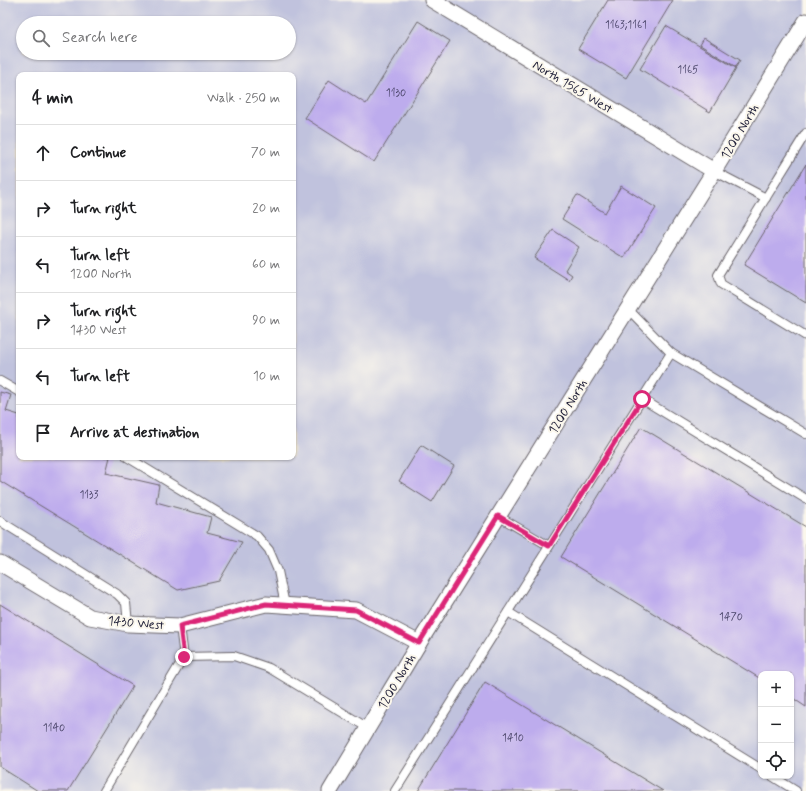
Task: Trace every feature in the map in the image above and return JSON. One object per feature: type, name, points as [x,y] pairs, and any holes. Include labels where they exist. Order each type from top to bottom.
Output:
[{"type":"street","name":"North 1565 West","points":[[432,0],[714,171]]},
{"type":"street","name":"1200 North","points":[[330,791],[419,643],[714,171],[802,39],[806,22]]},
{"type":"street","name":"1430 West","points":[[0,564],[90,617],[128,624],[180,626],[266,604],[356,610],[419,643]]},
{"type":"lane","points":[[806,134],[718,275],[721,284],[806,336]]},
{"type":"lane","points":[[714,171],[766,198]]},
{"type":"lane","points":[[628,309],[670,353],[806,434]]},
{"type":"lane","points":[[395,791],[670,353]]},
{"type":"lane","points":[[0,381],[16,390]]},
{"type":"lane","points":[[642,399],[806,499]]},
{"type":"lane","points":[[132,460],[257,536],[269,550],[278,571],[285,605]]},
{"type":"lane","points":[[498,516],[549,546]]},
{"type":"lane","points":[[0,521],[117,594],[126,603],[128,624]]},
{"type":"lane","points":[[508,612],[758,767]]},
{"type":"lane","points":[[104,791],[184,657],[180,626]]},
{"type":"lane","points":[[184,657],[234,656],[269,668],[368,728]]},
{"type":"lane","points":[[777,779],[796,791]]},
{"type":"shaded area","points":[[0,0],[806,0],[806,791],[0,791]]},
{"type":"building","points":[[608,0],[673,0],[626,78],[578,49]]},
{"type":"building","points":[[418,21],[450,41],[374,162],[305,118],[329,80],[366,104]]},
{"type":"building","points":[[666,26],[736,68],[710,112],[640,69]]},
{"type":"building","points":[[704,38],[740,60],[736,67],[700,45]]},
{"type":"building","points":[[806,164],[806,303],[744,265]]},
{"type":"building","points":[[621,186],[656,208],[624,258],[562,219],[577,195],[605,213]]},
{"type":"building","points":[[553,230],[579,247],[565,270],[572,275],[569,280],[534,258]]},
{"type":"building","points":[[0,392],[11,395],[6,411],[16,414],[16,460],[109,460],[106,473],[159,485],[156,502],[211,517],[207,533],[242,542],[219,581],[178,590],[0,481]]},
{"type":"building","points":[[641,427],[806,527],[806,707],[794,699],[794,671],[758,671],[758,677],[561,557]]},
{"type":"building","points":[[421,445],[454,466],[432,502],[399,481]]},
{"type":"building","points":[[0,604],[133,686],[68,791],[38,791],[0,767]]},
{"type":"building","points":[[485,682],[663,791],[418,791]]},
{"type":"route","points":[[184,657],[180,626],[266,604],[356,610],[419,643],[498,516],[549,546],[642,399]]}]
